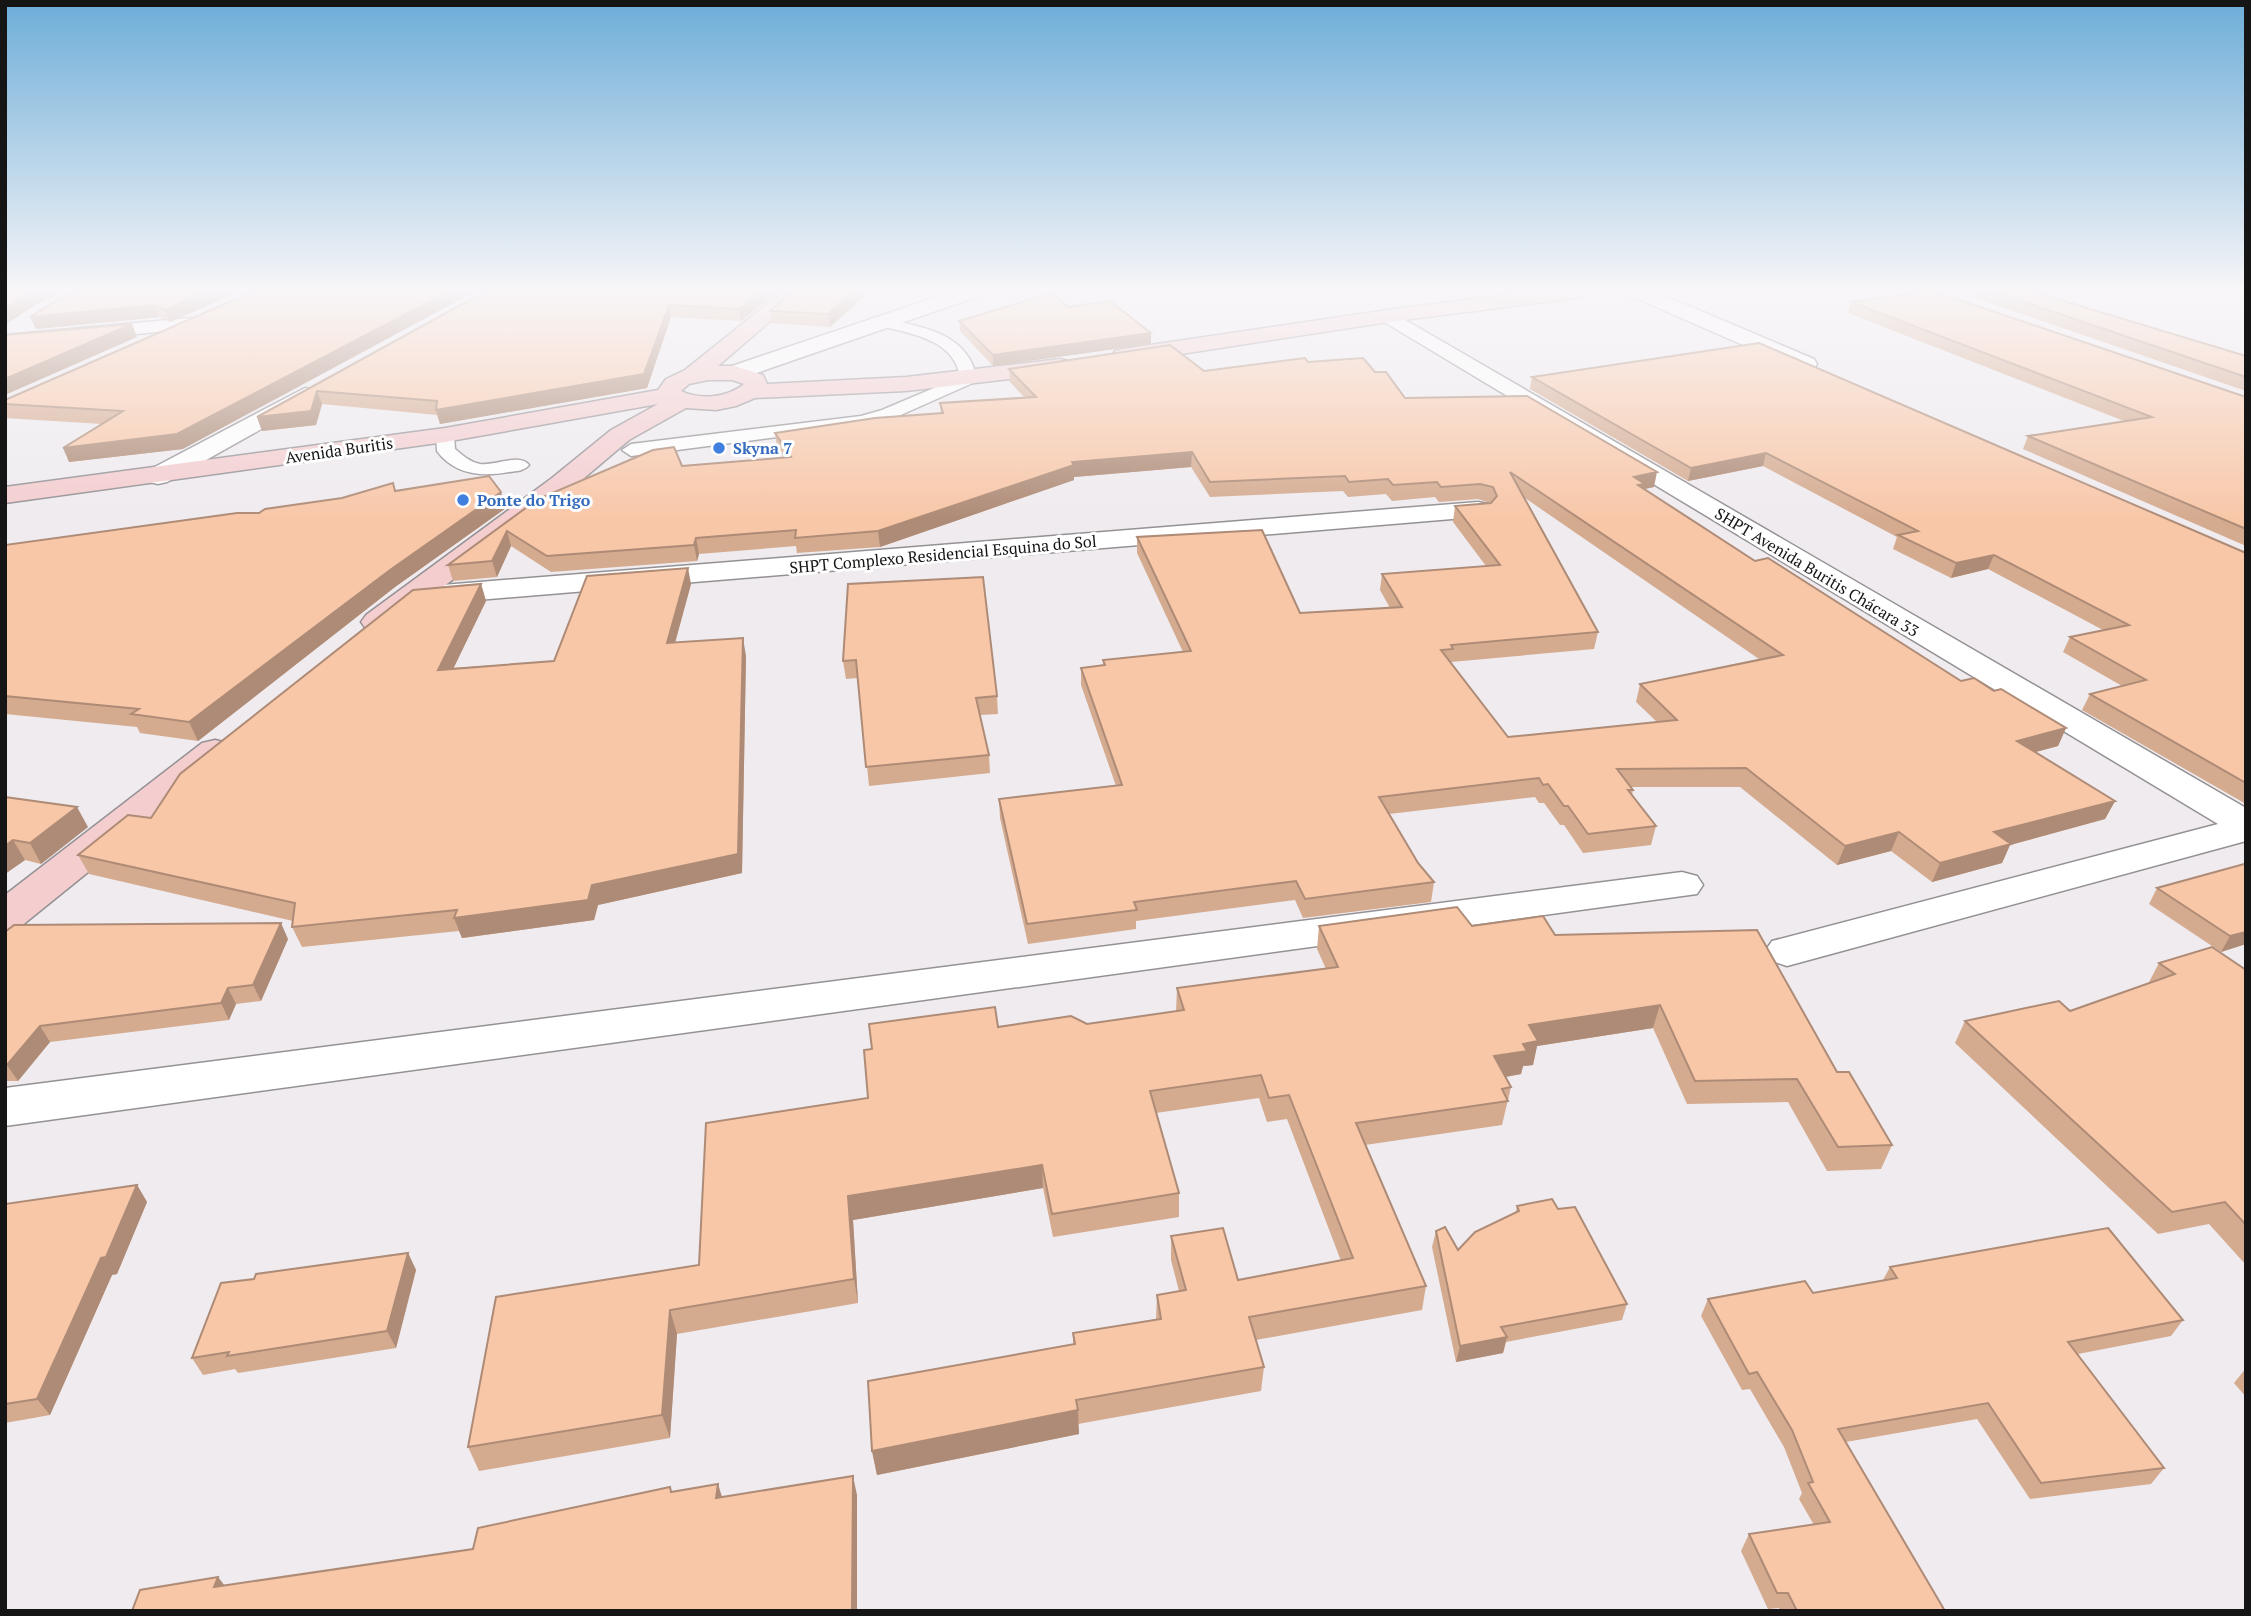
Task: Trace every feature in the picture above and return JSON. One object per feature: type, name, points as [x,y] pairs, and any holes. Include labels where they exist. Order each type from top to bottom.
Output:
[{"type":"street","points":[[354,640],[408,596],[561,484],[620,435],[677,398],[669,390],[673,385],[691,377],[703,367]]},
{"type":"street","points":[[691,377],[734,373],[750,367]]},
{"type":"street","points":[[561,484],[728,400],[752,391],[805,391],[970,379],[1048,367]]},
{"type":"street","name":"SHPT Avenida Buritis Chácara 33","points":[[1474,367],[2246,827]]},
{"type":"street","points":[[1812,367],[1830,375]]},
{"type":"street","points":[[734,373],[754,380],[756,385],[752,391]]},
{"type":"street","points":[[158,476],[330,382]]},
{"type":"street","name":"Avenida Buritis","points":[[5,495],[445,435],[677,398],[705,402],[728,400]]},
{"type":"street","name":"SHPT Complexo Residencial Esquina do Sol","points":[[408,596],[1478,510]]},
{"type":"street","points":[[5,917],[234,735]]},
{"type":"street","points":[[1787,951],[2246,827]]},
{"type":"street","points":[[5,1108],[1682,885]]},
{"type":"lane","points":[[631,450],[862,421],[888,414],[970,379],[969,367]]},
{"type":"lane","points":[[445,435],[446,451],[462,466],[477,470],[520,465]]},
{"type":"building","points":[[5,367],[32,367],[5,379]]},
{"type":"building","points":[[80,367],[304,367],[177,434],[63,448],[123,411],[5,404],[5,400]]},
{"type":"building","points":[[347,367],[646,367],[644,374],[436,410],[437,401],[317,391],[311,411],[257,417]]},
{"type":"building","points":[[1199,367],[1204,371],[1232,367],[1371,367],[1375,372],[1386,372],[1405,398],[1527,396],[1657,472],[1634,477],[1645,484],[1638,485],[1755,561],[1768,558],[1961,681],[1974,678],[1994,691],[2001,689],[2066,728],[2017,741],[2115,801],[1994,832],[2011,844],[1940,863],[1899,832],[1845,846],[1746,768],[1617,769],[1633,790],[1628,790],[1656,826],[1588,834],[1568,806],[1564,806],[1548,784],[1543,785],[1539,778],[1379,797],[1418,863],[1434,882],[1305,899],[1296,881],[1134,902],[1137,910],[1027,924],[999,799],[1122,785],[1081,668],[1105,665],[1103,660],[1191,651],[1137,537],[1262,530],[1300,613],[1402,607],[1382,574],[1500,565],[1455,506],[1491,503],[1497,496],[1493,487],[1480,484],[1441,487],[1437,482],[1393,485],[1388,479],[1349,482],[1345,476],[1210,482],[1192,452],[1072,462],[1074,465],[878,531],[795,538],[796,530],[696,538],[694,545],[547,556],[507,531],[492,561],[448,565],[538,499],[653,450],[674,447],[682,466],[791,457],[775,433],[875,418],[943,413],[940,403],[1036,397],[1009,369]],"holes":[[[1510,472],[1783,655],[1640,684],[1677,720],[1508,737],[1441,650],[1453,649],[1451,645],[1598,632]]]},
{"type":"building","points":[[1596,367],[1816,367],[2246,553],[2246,783],[2090,694],[2146,680],[2070,637],[2129,625],[1994,555],[1956,563],[1898,535],[1918,531],[1766,453],[1691,468],[1532,377]]},
{"type":"building","points":[[2022,367],[2159,367],[2246,397],[2246,529],[2028,436],[2152,417]]},
{"type":"building","points":[[2218,367],[2246,367],[2246,377]]},
{"type":"building","points":[[489,476],[501,492],[390,570],[189,722],[131,714],[139,709],[5,696],[5,545],[237,513],[259,513],[265,509],[342,498],[393,483],[395,491]]},
{"type":"building","points":[[688,568],[667,643],[743,638],[738,854],[592,885],[588,900],[454,918],[457,910],[292,927],[295,903],[78,855],[128,815],[151,818],[180,774],[413,590],[481,584],[438,670],[554,661],[587,576]]},
{"type":"building","points":[[983,577],[997,696],[976,698],[989,755],[866,767],[856,660],[843,661],[848,584]]},
{"type":"building","points":[[5,797],[77,807],[30,843],[13,840],[5,846]]},
{"type":"building","points":[[2244,864],[2246,932],[2230,936],[2157,888]]},
{"type":"building","points":[[1457,907],[1472,926],[1543,916],[1555,935],[1757,930],[1837,1072],[1849,1072],[1892,1145],[1838,1147],[1797,1079],[1695,1081],[1660,1005],[1529,1025],[1538,1041],[1523,1044],[1527,1051],[1494,1056],[1511,1087],[1502,1089],[1508,1101],[1356,1123],[1426,1286],[1249,1317],[1264,1367],[1076,1400],[1078,1410],[872,1451],[868,1381],[1075,1344],[1073,1333],[1161,1319],[1157,1295],[1186,1290],[1171,1236],[1223,1228],[1238,1280],[1353,1258],[1289,1095],[1269,1098],[1261,1075],[1150,1091],[1179,1193],[1052,1214],[1042,1165],[848,1196],[854,1279],[670,1310],[662,1415],[468,1447],[496,1297],[699,1265],[706,1123],[868,1098],[864,1050],[872,1049],[869,1024],[995,1007],[998,1027],[1071,1016],[1087,1024],[1184,1010],[1177,988],[1338,967],[1319,926]]},
{"type":"building","points":[[281,923],[253,985],[228,988],[221,1003],[40,1026],[5,1065],[5,932],[14,925]]},
{"type":"building","points":[[2212,947],[2246,970],[2246,1225],[2225,1202],[2172,1212],[1965,1021],[2059,1001],[2070,1011],[2175,974],[2159,963]]},
{"type":"building","points":[[137,1185],[106,1257],[101,1258],[37,1399],[5,1404],[5,1204]]},
{"type":"building","points":[[1552,1199],[1558,1209],[1575,1207],[1627,1304],[1501,1327],[1507,1337],[1460,1346],[1436,1231],[1445,1227],[1458,1250],[1475,1232],[1519,1211],[1517,1206]]},
{"type":"building","points":[[2108,1228],[2183,1320],[2068,1342],[2164,1468],[2041,1483],[1988,1403],[1838,1429],[1945,1611],[1797,1611],[1788,1593],[1777,1593],[1749,1534],[1830,1522],[1808,1483],[1813,1482],[1792,1430],[1757,1372],[1749,1374],[1708,1299],[1805,1281],[1813,1293],[1897,1278],[1890,1267]]},
{"type":"building","points":[[408,1253],[387,1331],[227,1356],[229,1352],[192,1358],[221,1283],[254,1279],[256,1274]]},
{"type":"building","points":[[853,1476],[852,1611],[132,1611],[140,1590],[218,1577],[214,1587],[473,1549],[478,1528],[670,1487],[671,1492],[718,1484],[716,1498]]},
{"type":"place","name":"Skyna 7","points":[[719,448]]},
{"type":"place","name":"Ponte do Trigo","points":[[463,500]]}]
